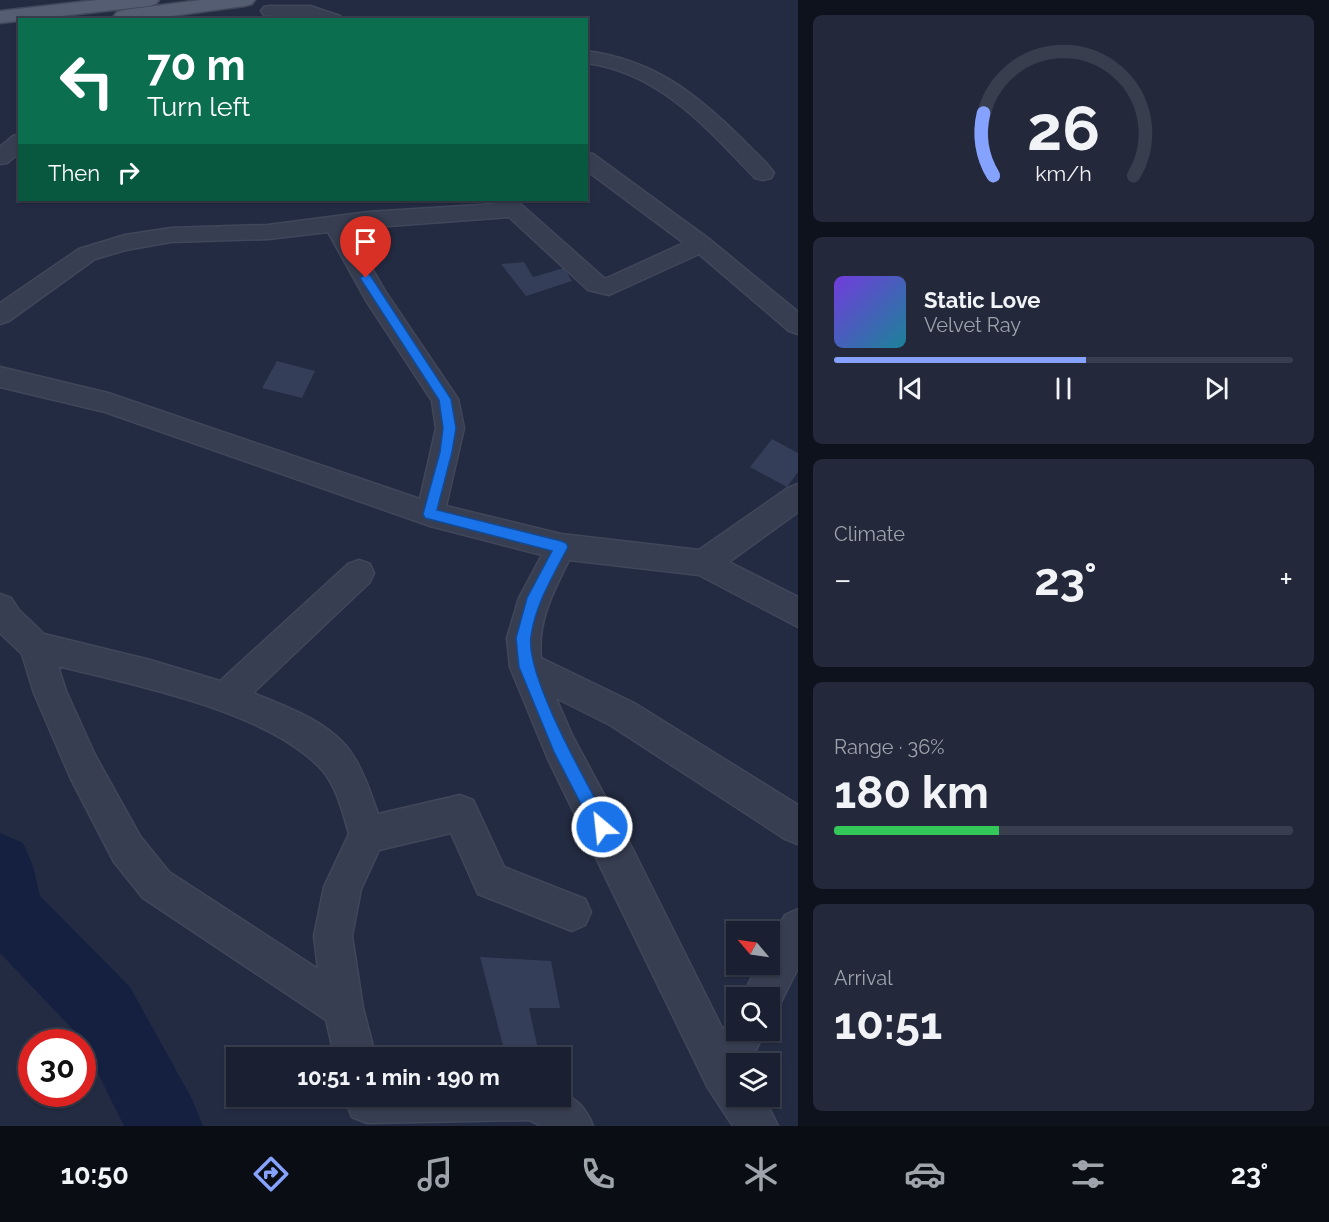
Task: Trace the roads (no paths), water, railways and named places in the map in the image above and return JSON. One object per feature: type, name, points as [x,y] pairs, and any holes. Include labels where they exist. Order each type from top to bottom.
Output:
[{"type":"main road","points":[[0,17],[149,4],[245,0]]},
{"type":"main road","points":[[108,18],[149,4]]},
{"type":"main road","points":[[0,31],[18,29]]},
{"type":"street","points":[[269,10],[310,11],[329,18]]},
{"type":"street","points":[[588,57],[610,60],[658,81],[684,96],[700,109],[763,173]]},
{"type":"street","points":[[0,158],[18,142]]},
{"type":"street","points":[[588,160],[701,244],[798,325]]},
{"type":"street","points":[[381,201],[406,217]]},
{"type":"street","points":[[0,315],[87,254],[125,243],[171,235],[268,232],[509,205],[596,284],[609,287],[701,244]]},
{"type":"street","points":[[334,224],[376,296],[445,399],[450,428],[430,514]]},
{"type":"street","points":[[0,376],[108,404],[430,514],[561,547],[704,563],[798,613]]},
{"type":"street","points":[[704,563],[798,496]]},
{"type":"street","points":[[561,547],[534,598],[523,638],[526,667],[560,747],[726,1074]]},
{"type":"street","points":[[225,698],[359,573]]},
{"type":"street","points":[[3,618],[35,646],[225,698],[303,731],[336,759],[360,810],[367,835],[343,887],[333,936],[343,1008],[353,1047]]},
{"type":"street","points":[[35,646],[50,693],[83,767],[127,849],[156,885],[343,1008]]},
{"type":"street","points":[[526,667],[622,714],[798,826]]},
{"type":"street","points":[[367,835],[460,813],[491,881],[572,912]]},
{"type":"street","points":[[768,987],[798,928]]},
{"type":"street","points":[[369,1108],[532,1099],[563,1115],[572,1126]]},
{"type":"street","points":[[745,1107],[757,1126]]},
{"type":"waterway","points":[[0,866],[11,915],[105,1012],[165,1126]]}]
